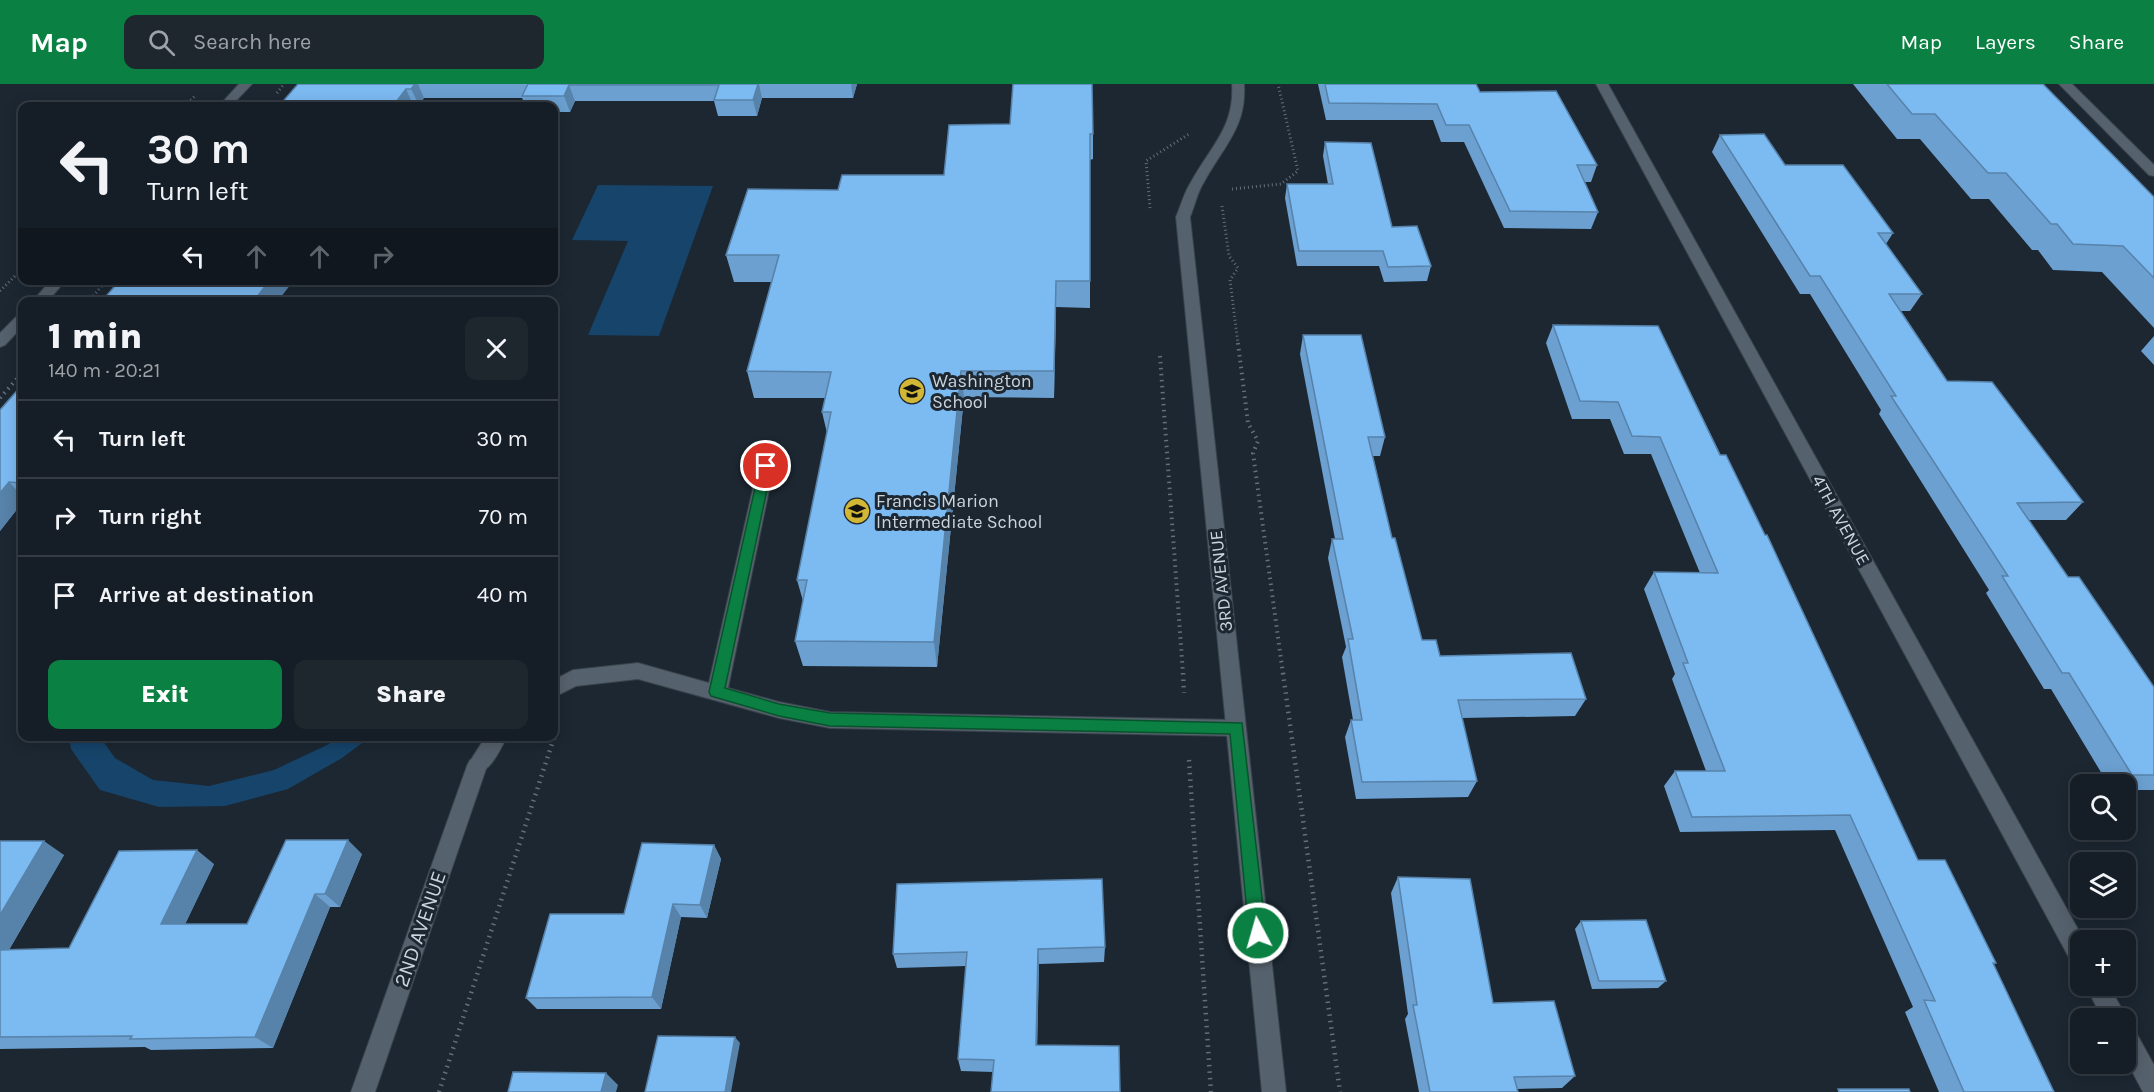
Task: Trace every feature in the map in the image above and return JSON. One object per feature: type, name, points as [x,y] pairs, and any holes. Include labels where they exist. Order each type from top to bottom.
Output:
[{"type":"street","points":[[229,102],[246,84]]},
{"type":"street","name":"3RD AVENUE","points":[[1238,84],[1240,97],[1236,123],[1196,182],[1183,217],[1274,1092]]},
{"type":"street","name":"4TH AVENUE","points":[[1602,84],[2070,937]]},
{"type":"street","points":[[2065,84],[2154,172]]},
{"type":"street","points":[[44,297],[54,285]]},
{"type":"street","points":[[0,342],[18,323]]},
{"type":"street","points":[[717,692],[766,466]]},
{"type":"street","points":[[558,687],[573,678],[638,671],[779,710],[830,720],[1236,728]]},
{"type":"street","name":"2ND AVENUE","points":[[363,1092],[477,766],[494,741]]},
{"type":"street","points":[[2136,1056],[2154,1089]]},
{"type":"path","points":[[1226,194],[1230,189],[1281,184],[1298,171],[1278,84]]},
{"type":"path","points":[[1150,220],[1146,161],[1191,132]]},
{"type":"path","points":[[1221,199],[1228,256],[1238,268],[1230,280],[1231,291],[1248,423],[1258,441],[1253,453],[1340,1092]]},
{"type":"path","points":[[0,291],[18,273]]},
{"type":"path","points":[[92,297],[103,285]]},
{"type":"path","points":[[1160,348],[1211,1092]]},
{"type":"path","points":[[0,398],[18,378]]},
{"type":"path","points":[[558,724],[573,678]]},
{"type":"path","points":[[439,1092],[553,741]]},
{"type":"shaded area","points":[[598,185],[713,186],[659,336],[588,335],[628,241],[572,240]]},
{"type":"shaded area","points":[[70,741],[103,741],[115,758],[153,780],[209,786],[274,770],[333,741],[365,741],[342,758],[288,789],[225,806],[159,807],[100,790],[71,749]]},
{"type":"building","points":[[298,84],[415,84],[411,89],[406,89],[396,102],[282,102]]},
{"type":"building","points":[[528,84],[758,84],[753,100],[714,100],[719,85],[569,85],[564,96],[522,96]]},
{"type":"building","name":"Washington School","points":[[1013,84],[1092,84],[1090,281],[1056,281],[1054,371],[961,371],[934,642],[795,641],[807,580],[797,580],[831,412],[822,412],[831,372],[747,371],[779,255],[726,255],[748,189],[838,190],[842,175],[944,175],[949,125],[1010,124]]},
{"type":"building","points":[[1325,84],[1476,84],[1480,92],[1556,91],[1597,165],[1577,165],[1598,212],[1510,211],[1469,125],[1446,125],[1437,104],[1329,103]]},
{"type":"building","points":[[1887,84],[2043,84],[2154,197],[2154,278],[2123,246],[2073,244],[2057,224],[2051,224],[2006,173],[1988,173],[1935,114],[1912,114]]},
{"type":"building","points":[[1764,134],[1785,165],[1843,165],[1893,233],[1878,233],[1922,294],[1889,294],[1947,381],[1992,382],[2083,502],[2017,503],[2068,577],[2079,577],[2154,687],[2154,775],[2131,774],[2069,673],[2062,673],[2002,576],[2008,576],[1891,396],[1896,396],[1820,276],[1810,276],[1720,135]]},
{"type":"building","points":[[1325,142],[1371,143],[1392,227],[1417,226],[1431,266],[1388,267],[1383,251],[1299,251],[1287,184],[1333,184]]},
{"type":"building","points":[[116,285],[266,285],[257,297],[105,297]]},
{"type":"building","points":[[1553,325],[1658,326],[1720,455],[1726,455],[1767,535],[1918,860],[1945,860],[1996,963],[1993,963],[2054,1092],[1964,1092],[1924,1000],[1935,1001],[1850,815],[1692,817],[1675,771],[1725,771],[1683,663],[1688,663],[1654,572],[1718,573],[1660,437],[1632,436],[1618,402],[1580,401]]},
{"type":"building","points":[[1303,335],[1361,335],[1385,437],[1368,437],[1392,538],[1395,538],[1422,640],[1436,640],[1440,656],[1571,653],[1586,699],[1458,700],[1477,781],[1362,782],[1351,720],[1362,720],[1348,639],[1353,639],[1332,539],[1343,539]]},
{"type":"building","points":[[18,390],[18,483],[9,482],[0,493],[0,410]]},
{"type":"building","points":[[286,840],[348,840],[325,894],[315,894],[255,1037],[130,1039],[132,1036],[0,1037],[0,950],[69,948],[119,851],[197,850],[161,924],[247,924]]},
{"type":"building","points":[[0,841],[44,841],[0,915]]},
{"type":"building","points":[[642,843],[714,845],[700,905],[673,904],[652,997],[526,998],[550,914],[624,914]]},
{"type":"building","points":[[1398,877],[1470,879],[1493,1003],[1554,1001],[1575,1076],[1514,1077],[1518,1092],[1430,1092],[1413,1005],[1417,1005]]},
{"type":"building","points":[[1102,879],[1105,947],[1038,949],[1036,1045],[1119,1046],[1120,1092],[991,1092],[994,1060],[958,1059],[967,952],[893,954],[897,884]]},
{"type":"building","points":[[1646,920],[1666,981],[1599,981],[1581,921]]},
{"type":"building","points":[[658,1036],[735,1037],[725,1092],[645,1092]]},
{"type":"building","points":[[513,1072],[606,1073],[601,1092],[508,1092]]},
{"type":"building","points":[[1838,1089],[1909,1089],[1910,1092],[1839,1092]]},
{"type":"place","name":"Washington School","points":[[912,391]]},
{"type":"place","name":"Francis Marion Intermediate School","points":[[857,511]]},
{"type":"route","points":[[766,466],[717,692],[779,710],[830,720],[1236,728],[1258,933]]}]
